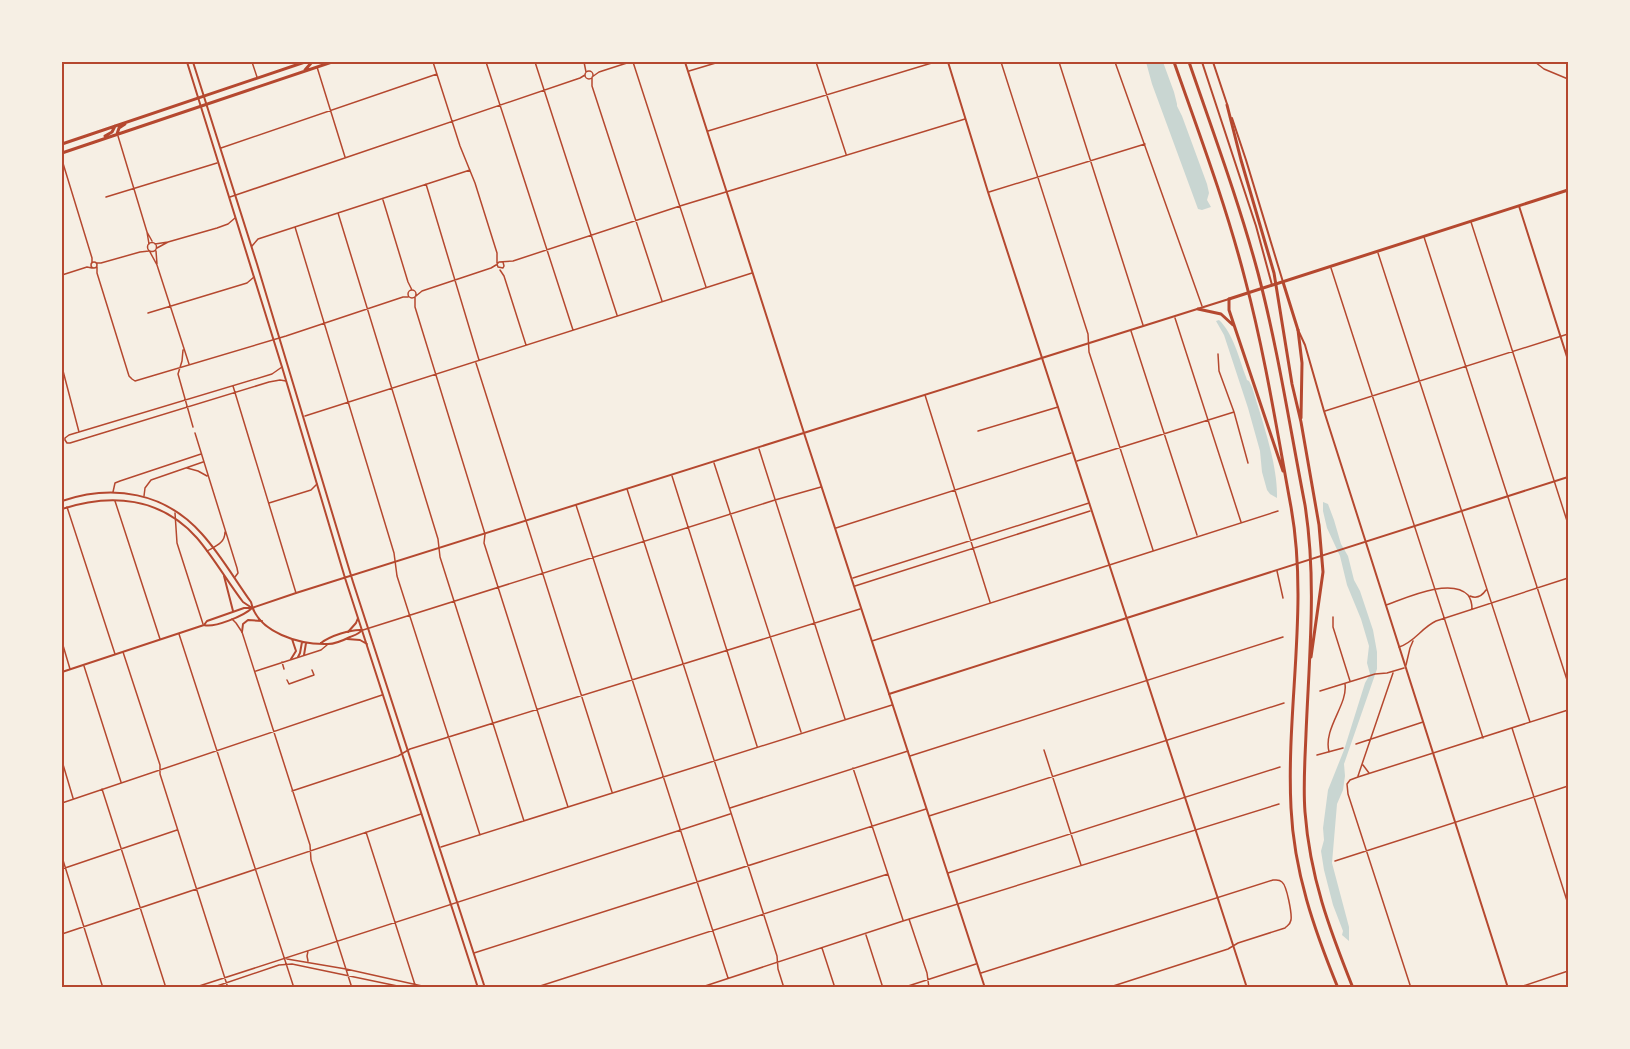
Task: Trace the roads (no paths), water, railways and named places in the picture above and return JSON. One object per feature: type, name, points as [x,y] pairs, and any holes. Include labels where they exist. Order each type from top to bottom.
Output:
[{"type":"main road","points":[[187,62],[235,218],[233,225],[255,277],[345,578],[478,987]]},
{"type":"main road","points":[[193,62],[235,196],[251,238],[251,247],[351,576],[484,987]]},
{"type":"main road","points":[[62,143],[305,62]]},
{"type":"main road","points":[[304,71],[312,62]]},
{"type":"main road","points":[[62,153],[332,62]]},
{"type":"main road","points":[[685,62],[985,987]]},
{"type":"main road","points":[[948,62],[988,192],[1247,987]]},
{"type":"main road","points":[[1174,62],[1231,227],[1245,278],[1294,520],[1298,577],[1291,791],[1292,824],[1298,868],[1308,909],[1338,987]]},
{"type":"main road","points":[[1189,62],[1243,222],[1258,274],[1303,497],[1312,573],[1304,780],[1305,810],[1314,875],[1324,912],[1353,987]]},
{"type":"main road","points":[[1202,62],[1262,247],[1272,286]]},
{"type":"main road","points":[[1213,62],[1508,987]]},
{"type":"main road","points":[[1227,105],[1274,273],[1292,384],[1317,513],[1323,564],[1309,677]]},
{"type":"main road","points":[[117,134],[119,129],[129,121]]},
{"type":"main road","points":[[102,139],[112,132],[115,126]]},
{"type":"main road","points":[[62,672],[204,625],[207,621],[244,608],[252,608],[1569,190]]},
{"type":"main road","points":[[1519,206],[1569,360]]},
{"type":"main road","points":[[1229,299],[1228,305],[1234,326],[1287,483]]},
{"type":"main road","points":[[1200,308],[1221,314],[1234,326]]},
{"type":"main road","points":[[1298,330],[1302,363],[1301,422]]},
{"type":"main road","points":[[294,405],[304,416]]},
{"type":"main road","points":[[310,457],[320,468]]},
{"type":"main road","points":[[889,694],[1569,477]]},
{"type":"main road","points":[[113,492],[115,499]]},
{"type":"main road","points":[[68,507],[63,501],[91,494],[113,492],[144,497],[176,511],[197,528],[213,548],[251,602],[252,608]]},
{"type":"main road","points":[[137,503],[144,497]]},
{"type":"main road","points":[[62,509],[85,502],[115,499],[152,507],[175,519],[192,533],[243,602],[273,630],[292,639],[328,644],[347,639],[362,630]]},
{"type":"main road","points":[[224,576],[234,578]]},
{"type":"main road","points":[[224,576],[233,612]]},
{"type":"main road","points":[[204,625],[209,627],[247,613],[252,608]]},
{"type":"main road","points":[[348,632],[358,618]]},
{"type":"main road","points":[[242,632],[246,621],[262,621]]},
{"type":"main road","points":[[321,643],[326,639],[348,632],[362,630]]},
{"type":"main road","points":[[291,659],[296,651],[292,639]]},
{"type":"main road","points":[[347,639],[360,640],[367,645]]},
{"type":"main road","points":[[304,642],[307,656]]},
{"type":"main road","points":[[298,657],[304,642]]},
{"type":"street","points":[[252,62],[258,78]]},
{"type":"street","points":[[433,62],[497,253],[503,262],[504,276],[526,346]]},
{"type":"street","points":[[486,62],[573,330]]},
{"type":"street","points":[[535,62],[618,316]]},
{"type":"street","points":[[584,62],[592,77],[592,86]]},
{"type":"street","points":[[580,78],[587,79],[599,72],[630,62]]},
{"type":"street","points":[[633,62],[706,288]]},
{"type":"street","points":[[688,71],[720,62]]},
{"type":"street","points":[[816,62],[846,155]]},
{"type":"street","points":[[707,131],[935,62]]},
{"type":"street","points":[[1001,62],[1088,334],[1089,352],[1154,550]]},
{"type":"street","points":[[1059,62],[1144,326]]},
{"type":"street","points":[[1115,62],[1200,308]]},
{"type":"street","points":[[1535,62],[1544,69],[1569,79]]},
{"type":"street","points":[[586,66],[587,79],[592,86],[662,302]]},
{"type":"street","points":[[317,67],[345,158]]},
{"type":"street","points":[[229,197],[500,106],[580,78],[590,72],[599,72]]},
{"type":"street","points":[[220,148],[437,74]]},
{"type":"street","points":[[403,297],[409,298],[422,291],[497,264],[513,261],[680,206],[966,119]]},
{"type":"street","points":[[117,134],[147,232],[148,245],[157,265],[189,365]]},
{"type":"street","points":[[988,192],[1145,144]]},
{"type":"street","points":[[62,160],[129,376],[134,380],[138,381],[279,338],[403,297],[408,292],[422,291]]},
{"type":"street","points":[[106,197],[218,163]]},
{"type":"street","points":[[251,238],[258,239],[470,170]]},
{"type":"street","points":[[426,184],[480,361]]},
{"type":"street","points":[[382,199],[408,282],[415,296],[415,307]]},
{"type":"street","points":[[338,213],[438,539],[440,557],[524,821]]},
{"type":"street","points":[[140,252],[154,243],[168,242],[233,225],[235,218]]},
{"type":"street","points":[[1471,221],[1569,524]]},
{"type":"street","points":[[295,227],[394,553],[397,576],[480,835]]},
{"type":"street","points":[[147,232],[154,243],[157,265]]},
{"type":"street","points":[[1424,237],[1569,683]]},
{"type":"street","points":[[251,247],[258,239]]},
{"type":"street","points":[[62,275],[94,263],[156,250],[168,242]]},
{"type":"street","points":[[1377,252],[1530,722]]},
{"type":"street","points":[[497,253],[497,264],[504,276]]},
{"type":"street","points":[[491,268],[499,269],[513,261]]},
{"type":"street","points":[[94,263],[95,267]]},
{"type":"street","points":[[87,267],[95,267],[101,263]]},
{"type":"street","points":[[1330,267],[1483,738]]},
{"type":"street","points":[[304,416],[752,273]]},
{"type":"street","points":[[148,313],[247,283],[255,277]]},
{"type":"street","points":[[408,282],[409,298],[415,307],[436,374],[484,534],[484,543],[568,807]]},
{"type":"street","points":[[247,283],[256,283]]},
{"type":"street","points":[[1174,316],[1241,522]]},
{"type":"street","points":[[1130,330],[1197,536]]},
{"type":"street","points":[[1324,411],[1569,334]]},
{"type":"street","points":[[183,348],[178,374],[193,427]]},
{"type":"street","points":[[1218,354],[1219,370],[1234,412],[1248,464]]},
{"type":"street","points":[[475,362],[612,792]]},
{"type":"street","points":[[62,367],[79,432]]},
{"type":"street","points":[[282,367],[272,374],[67,436],[66,442],[70,443],[275,380],[287,381]]},
{"type":"street","points":[[233,386],[296,593]]},
{"type":"street","points":[[925,395],[991,603]]},
{"type":"street","points":[[978,431],[1058,407]]},
{"type":"street","points":[[1076,462],[1234,412]]},
{"type":"street","points":[[195,433],[237,568],[237,576],[234,578]]},
{"type":"street","points":[[759,447],[845,719]]},
{"type":"street","points":[[113,492],[117,482],[201,453]]},
{"type":"street","points":[[835,528],[1073,453]]},
{"type":"street","points":[[714,461],[801,733]]},
{"type":"street","points":[[144,497],[147,485],[155,478],[204,462]]},
{"type":"street","points":[[186,468],[209,477]]},
{"type":"street","points":[[671,475],[757,747]]},
{"type":"street","points":[[313,491],[318,484]]},
{"type":"street","points":[[362,630],[821,487]]},
{"type":"street","points":[[627,489],[777,956],[784,987]]},
{"type":"street","points":[[268,503],[313,491],[321,492]]},
{"type":"street","points":[[115,499],[160,640]]},
{"type":"street","points":[[851,578],[1089,503]]},
{"type":"street","points":[[576,505],[728,978]]},
{"type":"street","points":[[68,507],[115,655]]},
{"type":"street","points":[[176,511],[177,543],[204,625]]},
{"type":"street","points":[[854,586],[1092,511]]},
{"type":"street","points":[[872,641],[1278,511]]},
{"type":"street","points":[[207,551],[224,540],[225,531]]},
{"type":"street","points":[[904,562],[906,569]]},
{"type":"street","points":[[882,569],[884,576]]},
{"type":"street","points":[[1277,571],[1283,598]]},
{"type":"street","points":[[1320,691],[1375,674],[1406,668],[1407,657],[1414,640],[1427,626],[1444,618],[1569,578]]},
{"type":"street","points":[[1385,605],[1435,589],[1453,589],[1475,597],[1487,590]]},
{"type":"street","points":[[1469,596],[1472,609]]},
{"type":"street","points":[[292,791],[449,737],[861,609]]},
{"type":"street","points":[[1333,617],[1333,627],[1350,681]]},
{"type":"street","points":[[231,619],[236,622],[242,632],[255,671],[310,845],[310,860],[352,987]]},
{"type":"street","points":[[179,633],[294,987]]},
{"type":"street","points":[[909,756],[1283,637]]},
{"type":"street","points":[[1399,647],[1414,640]]},
{"type":"street","points":[[62,642],[71,669]]},
{"type":"street","points":[[255,671],[307,656],[328,644]]},
{"type":"street","points":[[123,652],[228,987]]},
{"type":"street","points":[[282,662],[284,669]]},
{"type":"street","points":[[83,665],[121,783]]},
{"type":"street","points":[[287,680],[289,684],[314,675],[312,670]]},
{"type":"street","points":[[1358,777],[1394,672]]},
{"type":"street","points":[[1329,752],[1328,741],[1344,695],[1345,683]]},
{"type":"street","points":[[62,803],[383,695]]},
{"type":"street","points":[[929,816],[1284,703]]},
{"type":"street","points":[[439,848],[892,705]]},
{"type":"street","points":[[1411,987],[1348,794],[1347,784],[1358,777],[1569,710]]},
{"type":"street","points":[[1356,744],[1424,722]]},
{"type":"street","points":[[1512,728],[1569,904]]},
{"type":"street","points":[[1317,755],[1343,748]]},
{"type":"street","points":[[1044,750],[1081,866]]},
{"type":"street","points":[[729,808],[908,751]]},
{"type":"street","points":[[62,761],[73,799]]},
{"type":"street","points":[[1362,764],[1370,774]]},
{"type":"street","points":[[947,873],[1280,767]]},
{"type":"street","points":[[854,768],[903,921]]},
{"type":"street","points":[[1335,861],[1569,786]]},
{"type":"street","points":[[102,789],[166,987]]},
{"type":"street","points":[[699,987],[1279,804]]},
{"type":"street","points":[[473,953],[926,809]]},
{"type":"street","points":[[62,934],[422,814]]},
{"type":"street","points":[[193,987],[730,814]]},
{"type":"street","points":[[63,868],[178,830]]},
{"type":"street","points":[[366,832],[416,987]]},
{"type":"street","points":[[62,857],[63,868],[103,987]]},
{"type":"street","points":[[534,987],[888,874]]},
{"type":"street","points":[[980,974],[1273,880],[1281,880],[1286,888],[1291,918],[1289,924],[1283,928],[1228,949],[1107,987]]},
{"type":"street","points":[[909,919],[927,973],[928,987]]},
{"type":"street","points":[[866,934],[883,987]]},
{"type":"street","points":[[822,948],[835,987]]},
{"type":"street","points":[[308,951],[308,961]]},
{"type":"street","points":[[284,959],[308,961],[431,987]]},
{"type":"street","points":[[211,987],[286,964],[297,964],[407,987]]},
{"type":"street","points":[[902,987],[977,964]]},
{"type":"street","points":[[1517,987],[1569,971]]}]
